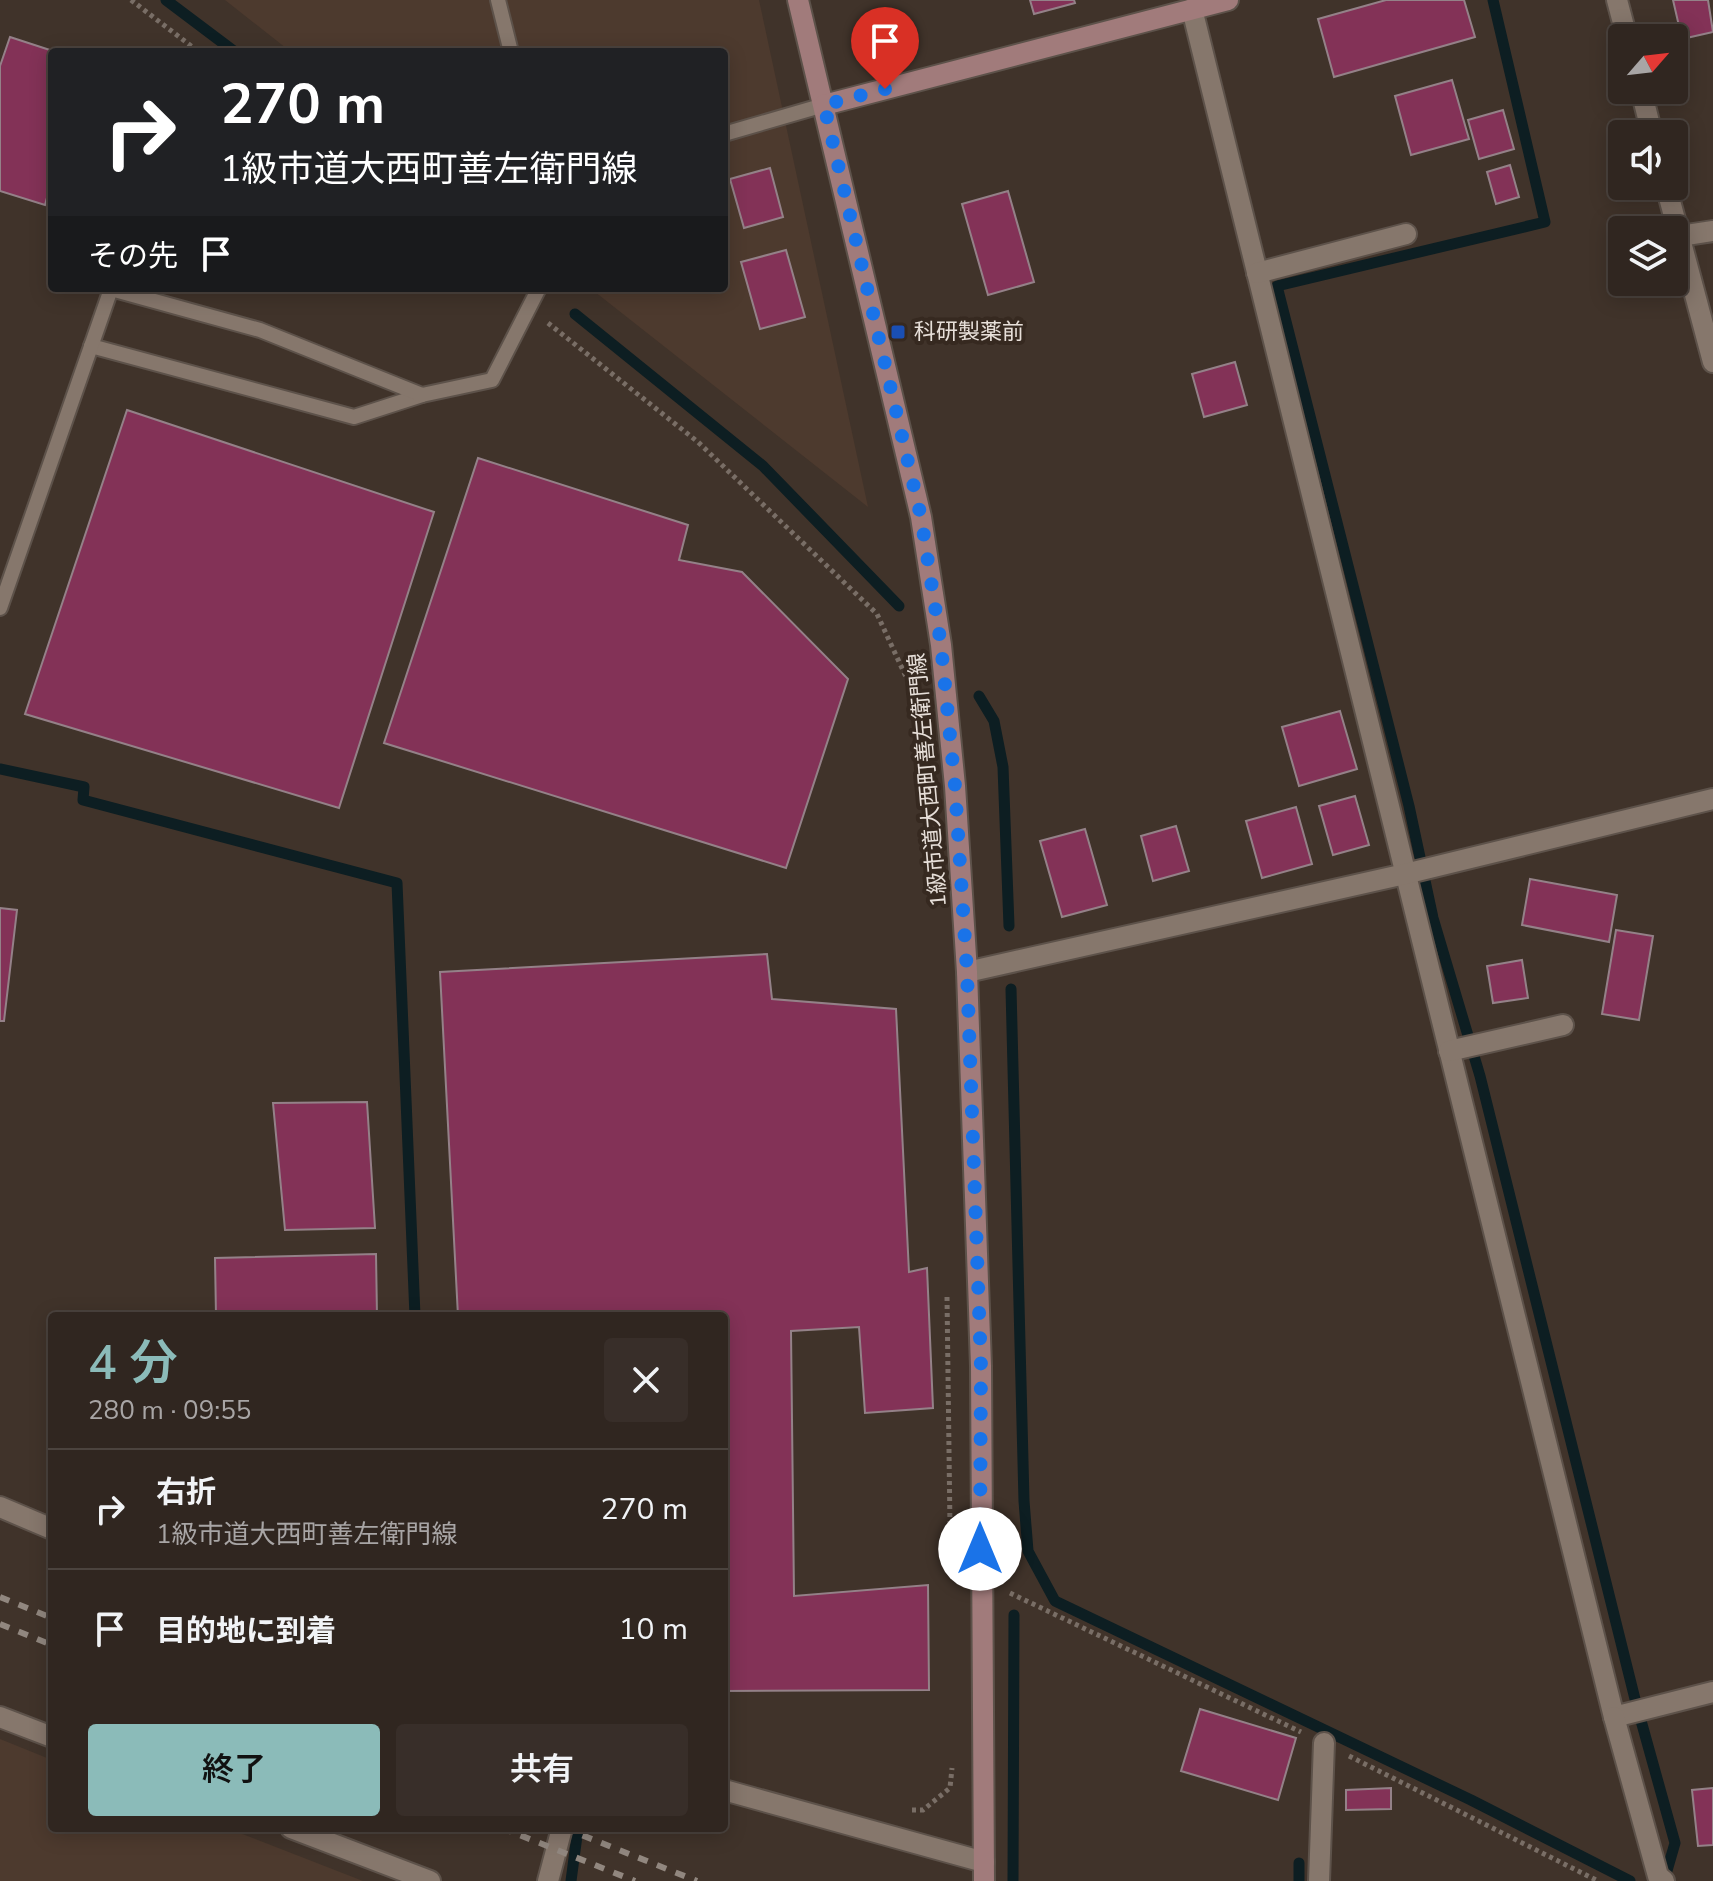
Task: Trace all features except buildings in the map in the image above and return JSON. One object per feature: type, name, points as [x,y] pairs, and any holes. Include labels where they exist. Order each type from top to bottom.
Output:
[{"type":"street","name":"1級市道大西町善左衛門線","points":[[798,0],[923,531],[941,645],[955,786],[967,972],[981,1366],[984,1872]]},
{"type":"street","points":[[824,105],[1228,0]]},
{"type":"street","points":[[1617,0],[1623,24]]},
{"type":"street","points":[[1192,9],[1614,1717],[1658,1876],[1664,1881]]},
{"type":"street","points":[[1688,235],[1713,231]]},
{"type":"street","points":[[1257,273],[1406,234]]},
{"type":"street","points":[[1688,267],[1713,362]]},
{"type":"street","points":[[967,972],[1405,874],[1713,799]]},
{"type":"street","points":[[1449,1051],[1563,1025]]},
{"type":"street","points":[[0,1507],[48,1527]]},
{"type":"street","points":[[1614,1717],[1713,1692]]},
{"type":"street","points":[[0,1717],[48,1735]]},
{"type":"street","points":[[1319,1881],[1324,1743]]},
{"type":"street","points":[[728,1791],[984,1872]]},
{"type":"street","points":[[301,1832],[430,1881]]},
{"type":"street","points":[[548,1881],[561,1832]]},
{"type":"lane","points":[[498,0],[510,48]]},
{"type":"lane","points":[[728,133],[824,105]]},
{"type":"lane","points":[[0,608],[110,292]]},
{"type":"lane","points":[[122,292],[260,330],[422,395]]},
{"type":"lane","points":[[91,346],[354,417],[422,395],[492,380],[537,292]]},
{"type":"path","points":[[131,0],[194,48]]},
{"type":"path","points":[[540,317],[698,442],[877,614],[907,679],[920,720]]},
{"type":"path","points":[[947,1296],[950,1535]]},
{"type":"path","points":[[980,1579],[1324,1743],[1598,1881]]},
{"type":"path","points":[[908,1810],[923,1810],[950,1788],[953,1759]]},
{"type":"shaded area","points":[[225,0],[759,0],[868,507],[595,292],[728,292],[728,48],[286,48]]},
{"type":"shaded area","points":[[0,1739],[48,1758],[48,1832],[237,1832],[363,1881],[0,1881]]},
{"type":"waterway","points":[[166,0],[230,48]]},
{"type":"waterway","points":[[1493,0],[1545,222],[1277,286],[1409,806],[1433,918],[1480,1076],[1635,1699],[1675,1843],[1664,1881]]},
{"type":"waterway","points":[[575,314],[763,466],[899,606]]},
{"type":"waterway","points":[[979,696],[994,721],[1003,767],[1009,926]]},
{"type":"waterway","points":[[0,769],[84,787],[83,800],[397,883],[415,1312]]},
{"type":"waterway","points":[[1011,989],[1024,1501],[1028,1551],[1055,1601],[1471,1800],[1630,1881]]},
{"type":"waterway","points":[[1013,1881],[1014,1615]]},
{"type":"waterway","points":[[571,1881],[577,1832]]},
{"type":"waterway","points":[[1299,1863],[1299,1881]]},
{"type":"railway","points":[[0,1597],[48,1616]]},
{"type":"railway","points":[[0,1624],[48,1643]]},
{"type":"railway","points":[[512,1832],[635,1881]]},
{"type":"railway","points":[[574,1832],[697,1881]]},
{"type":"place","name":"科研製薬前","points":[[898,332]]},
{"type":"route","points":[[885,89],[824,105],[921,517],[941,645],[955,786],[967,972],[981,1366],[980,1549]]}]
